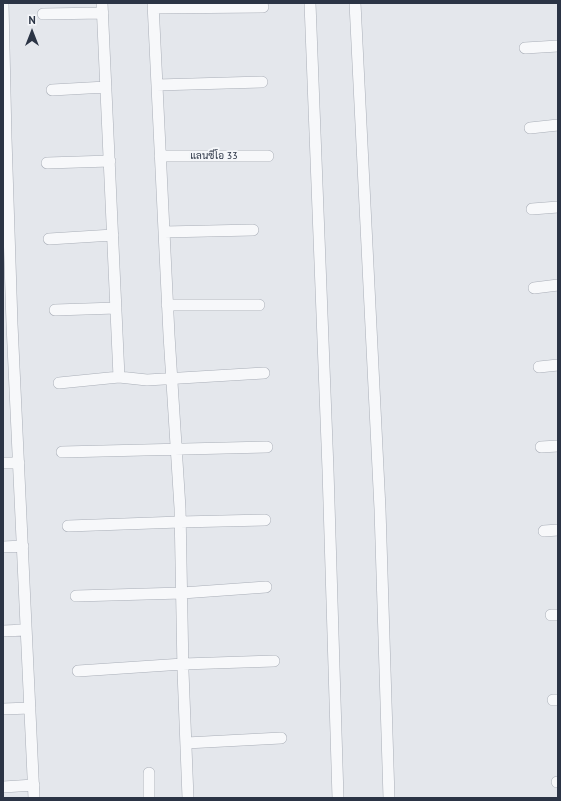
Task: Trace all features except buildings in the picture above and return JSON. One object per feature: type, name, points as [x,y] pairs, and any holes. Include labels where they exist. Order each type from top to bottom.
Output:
[{"type":"street","points":[[3,3],[7,292],[16,402],[34,798]]},
{"type":"street","points":[[310,3],[328,478],[338,798]]},
{"type":"street","points":[[355,3],[380,509],[389,798]]},
{"type":"street","points":[[188,798],[180,522],[167,305],[153,6],[263,7]]},
{"type":"street","points":[[43,14],[103,8],[119,376]]},
{"type":"street","points":[[525,48],[558,46]]},
{"type":"street","points":[[157,85],[262,82]]},
{"type":"street","points":[[52,90],[106,87]]},
{"type":"street","points":[[530,128],[558,126]]},
{"type":"street","name":"แลนซีโอ 33","points":[[160,156],[268,156]]},
{"type":"street","points":[[47,163],[110,161]]},
{"type":"street","points":[[532,209],[558,207]]},
{"type":"street","points":[[164,232],[253,230]]},
{"type":"street","points":[[49,239],[113,235]]},
{"type":"street","points":[[534,288],[558,285]]},
{"type":"street","points":[[167,305],[259,305]]},
{"type":"street","points":[[54,310],[116,308]]},
{"type":"street","points":[[539,367],[558,365]]},
{"type":"street","points":[[59,383],[119,376],[147,380],[264,373]]},
{"type":"street","points":[[3,378],[14,378]]},
{"type":"street","points":[[541,447],[558,446]]},
{"type":"street","points":[[62,452],[267,447]]},
{"type":"street","points":[[3,463],[19,463]]},
{"type":"street","points":[[68,526],[265,520]]},
{"type":"street","points":[[544,531],[558,530]]},
{"type":"street","points":[[3,547],[23,546]]},
{"type":"street","points":[[76,596],[182,593],[266,588]]},
{"type":"street","points":[[3,631],[26,630]]},
{"type":"street","points":[[78,671],[183,664],[274,661]]},
{"type":"street","points":[[3,709],[30,708]]},
{"type":"street","points":[[186,743],[281,738]]},
{"type":"street","points":[[149,773],[149,798]]},
{"type":"street","points":[[3,787],[34,785]]}]
